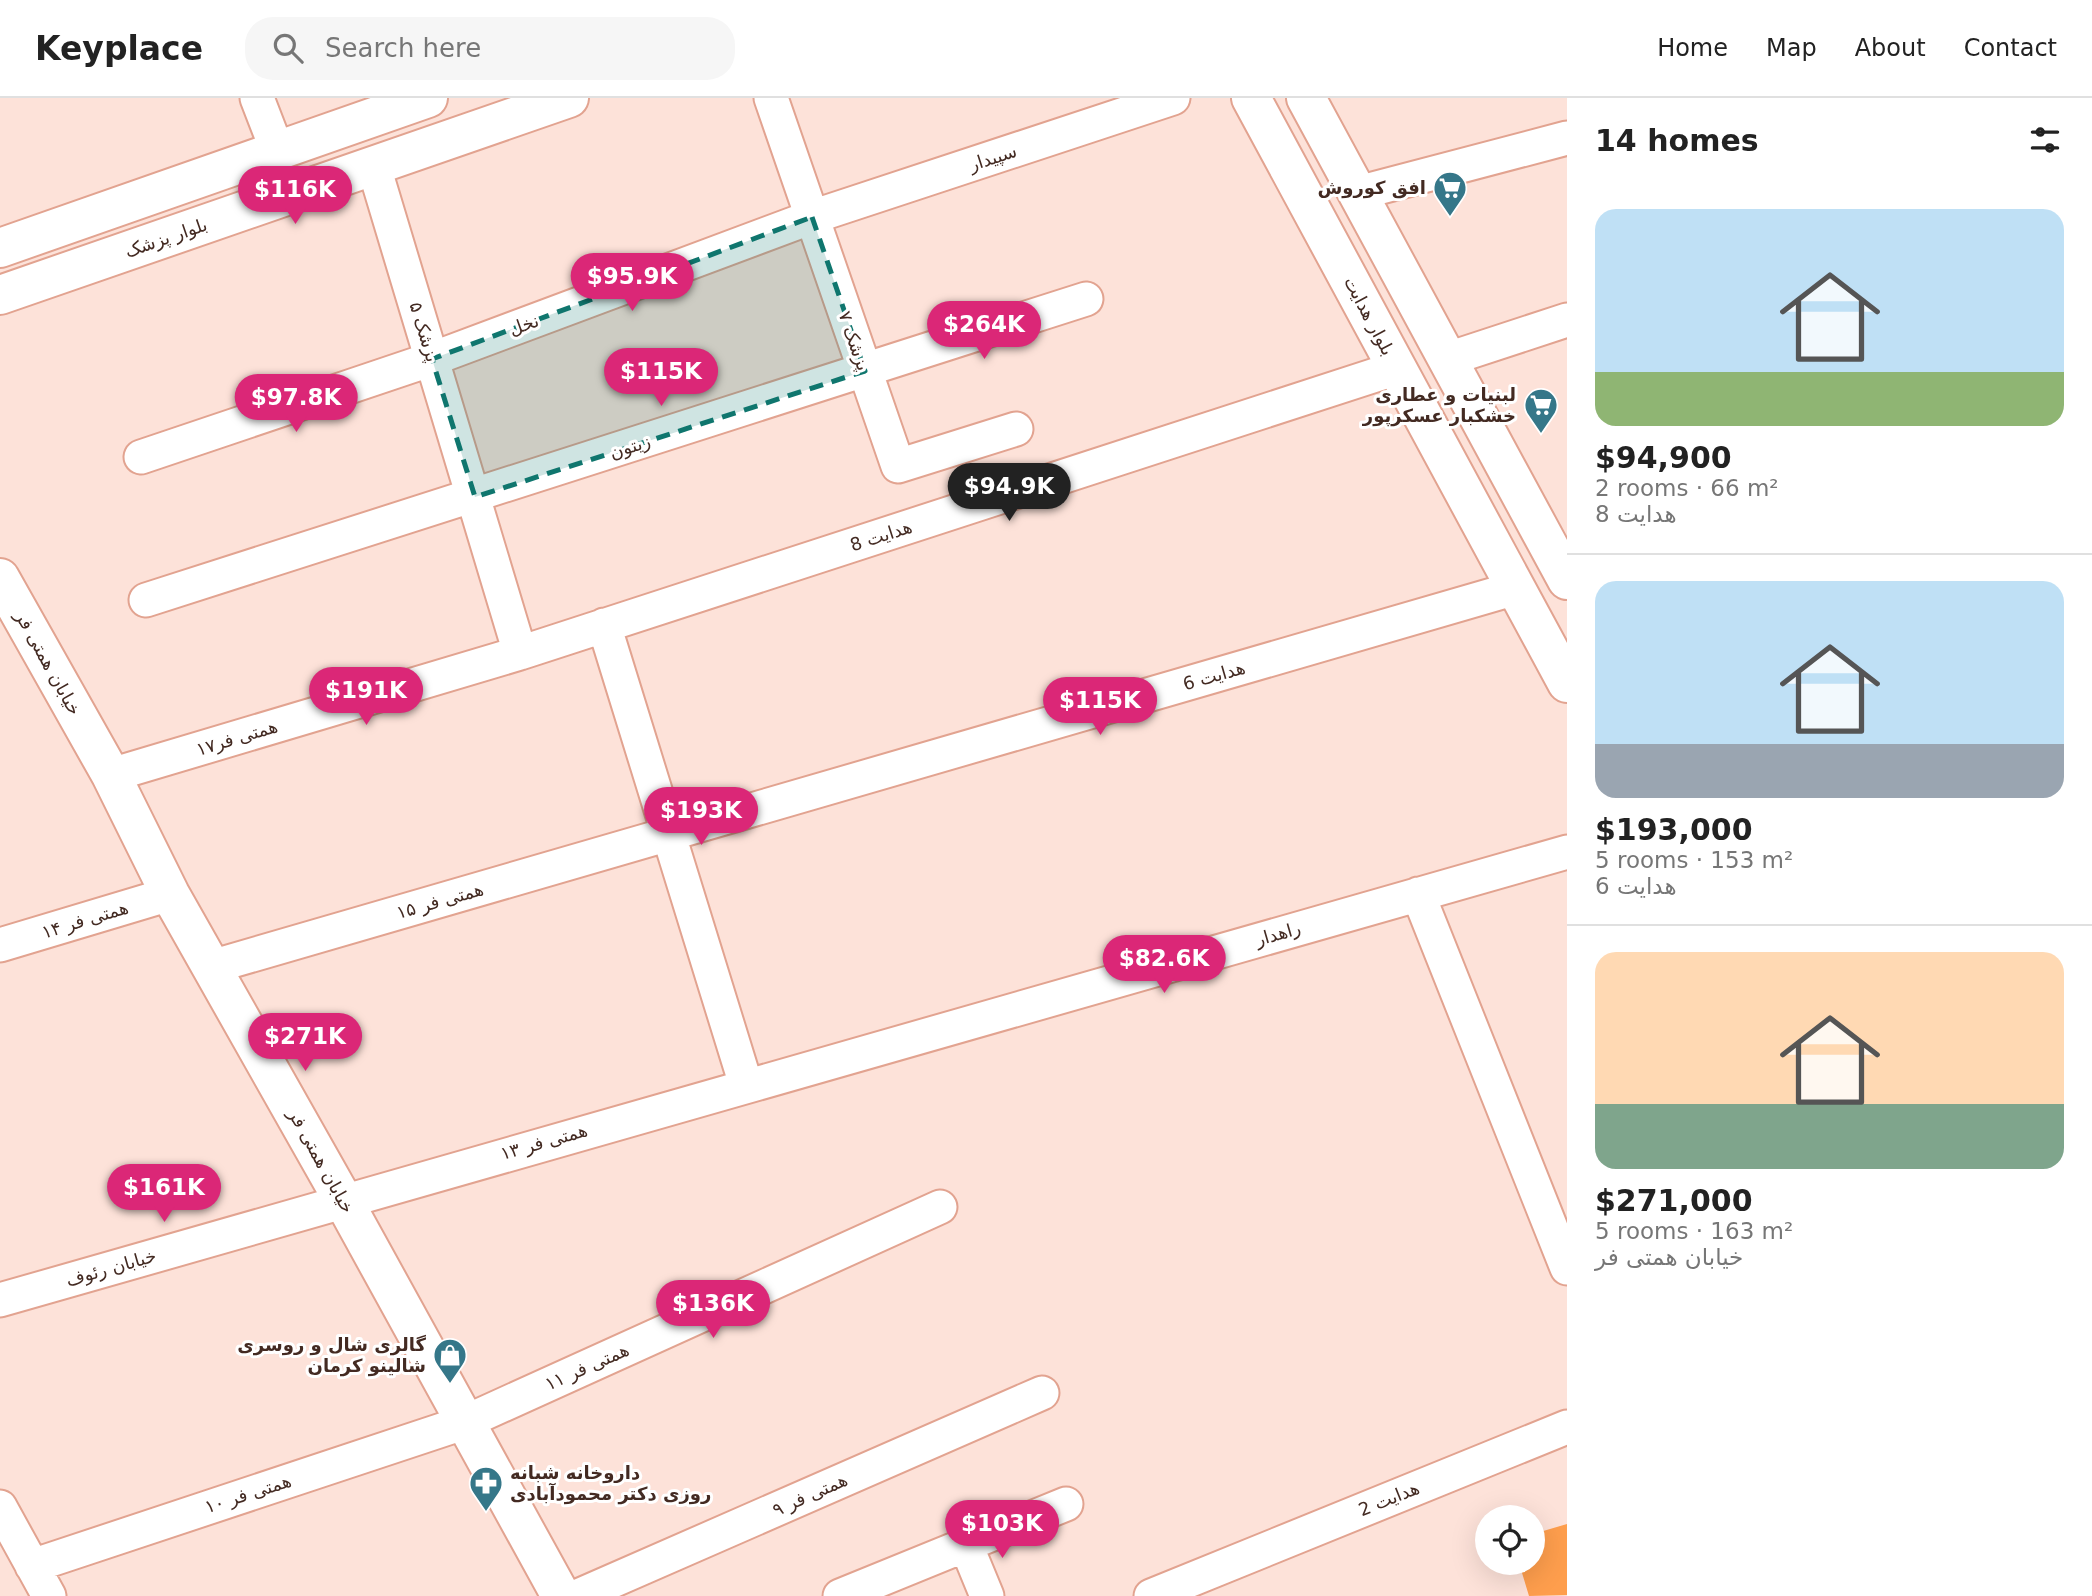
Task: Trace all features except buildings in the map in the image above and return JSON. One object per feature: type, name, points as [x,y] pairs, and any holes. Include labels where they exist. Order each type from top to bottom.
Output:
[{"type":"main road","points":[[0,248],[428,98]]},
{"type":"main road","name":"بلوار پزشک","points":[[0,295],[569,98]]},
{"type":"main road","name":"بلوار هدایت","points":[[1251,98],[1567,683]]},
{"type":"main road","points":[[1306,98],[1567,580]]},
{"type":"main road","name":"خیابان همتی فر","points":[[0,578],[111,775],[170,894],[343,1199],[463,1423],[561,1596]]},
{"type":"street","points":[[257,98],[277,150]]},
{"type":"street","name":"پزشک ۷","points":[[771,98],[898,466],[1016,429]]},
{"type":"street","name":"سپیدار","points":[[812,217],[1173,98]]},
{"type":"street","points":[[1358,193],[1567,138]]},
{"type":"street","name":"پزشک ۵","points":[[374,167],[520,653]]},
{"type":"street","name":"نخل","points":[[141,457],[432,359],[812,217]]},
{"type":"street","name":"زیتون","points":[[146,600],[475,497],[1086,299]]},
{"type":"street","points":[[1448,359],[1567,320]]},
{"type":"street","name":"هدایت 8","points":[[604,625],[1397,368]]},
{"type":"street","name":"هدایت 6","points":[[669,834],[1516,588]]},
{"type":"street","points":[[604,625],[746,1085]]},
{"type":"street","name":"همتی فر۱۷","points":[[111,775],[520,653],[604,625]]},
{"type":"street","name":"همتی فر ۱۵","points":[[211,967],[669,834]]},
{"type":"street","name":"راهدار","points":[[746,1085],[1567,852]]},
{"type":"street","name":"همتی فر ۱۴","points":[[0,945],[170,894]]},
{"type":"street","points":[[1418,894],[1567,1268]]},
{"type":"street","name":"همتی فر ۱۳","points":[[343,1199],[746,1085]]},
{"type":"street","name":"خیابان رئوف","points":[[0,1300],[343,1199]]},
{"type":"street","name":"همتی فر ۱۱","points":[[463,1423],[940,1207]]},
{"type":"street","name":"همتی فر ۹","points":[[578,1596],[1042,1393]]},
{"type":"street","name":"همتی فر ۱۰","points":[[32,1566],[463,1423]]},
{"type":"street","name":"هدایت 2","points":[[1151,1596],[1567,1427]]},
{"type":"street","points":[[840,1596],[1066,1504]]},
{"type":"street","points":[[0,1507],[49,1596]]},
{"type":"street","points":[[966,1545],[987,1596]]},
{"type":"highlighted area","points":[[812,217],[865,371],[475,497],[432,359]]},
{"type":"place","name":"افق کوروش","points":[[1450,218]]},
{"type":"place","name":"لبنیات و عطاری خشکبار عسکرپور","points":[[1541,435]]},
{"type":"place","name":"گالری شال و روسری شالینو کرمان","points":[[450,1385]]},
{"type":"place","name":"داروخانه‌ شبانه روزی دکتر محمودآبادی","points":[[486,1513]]}]
